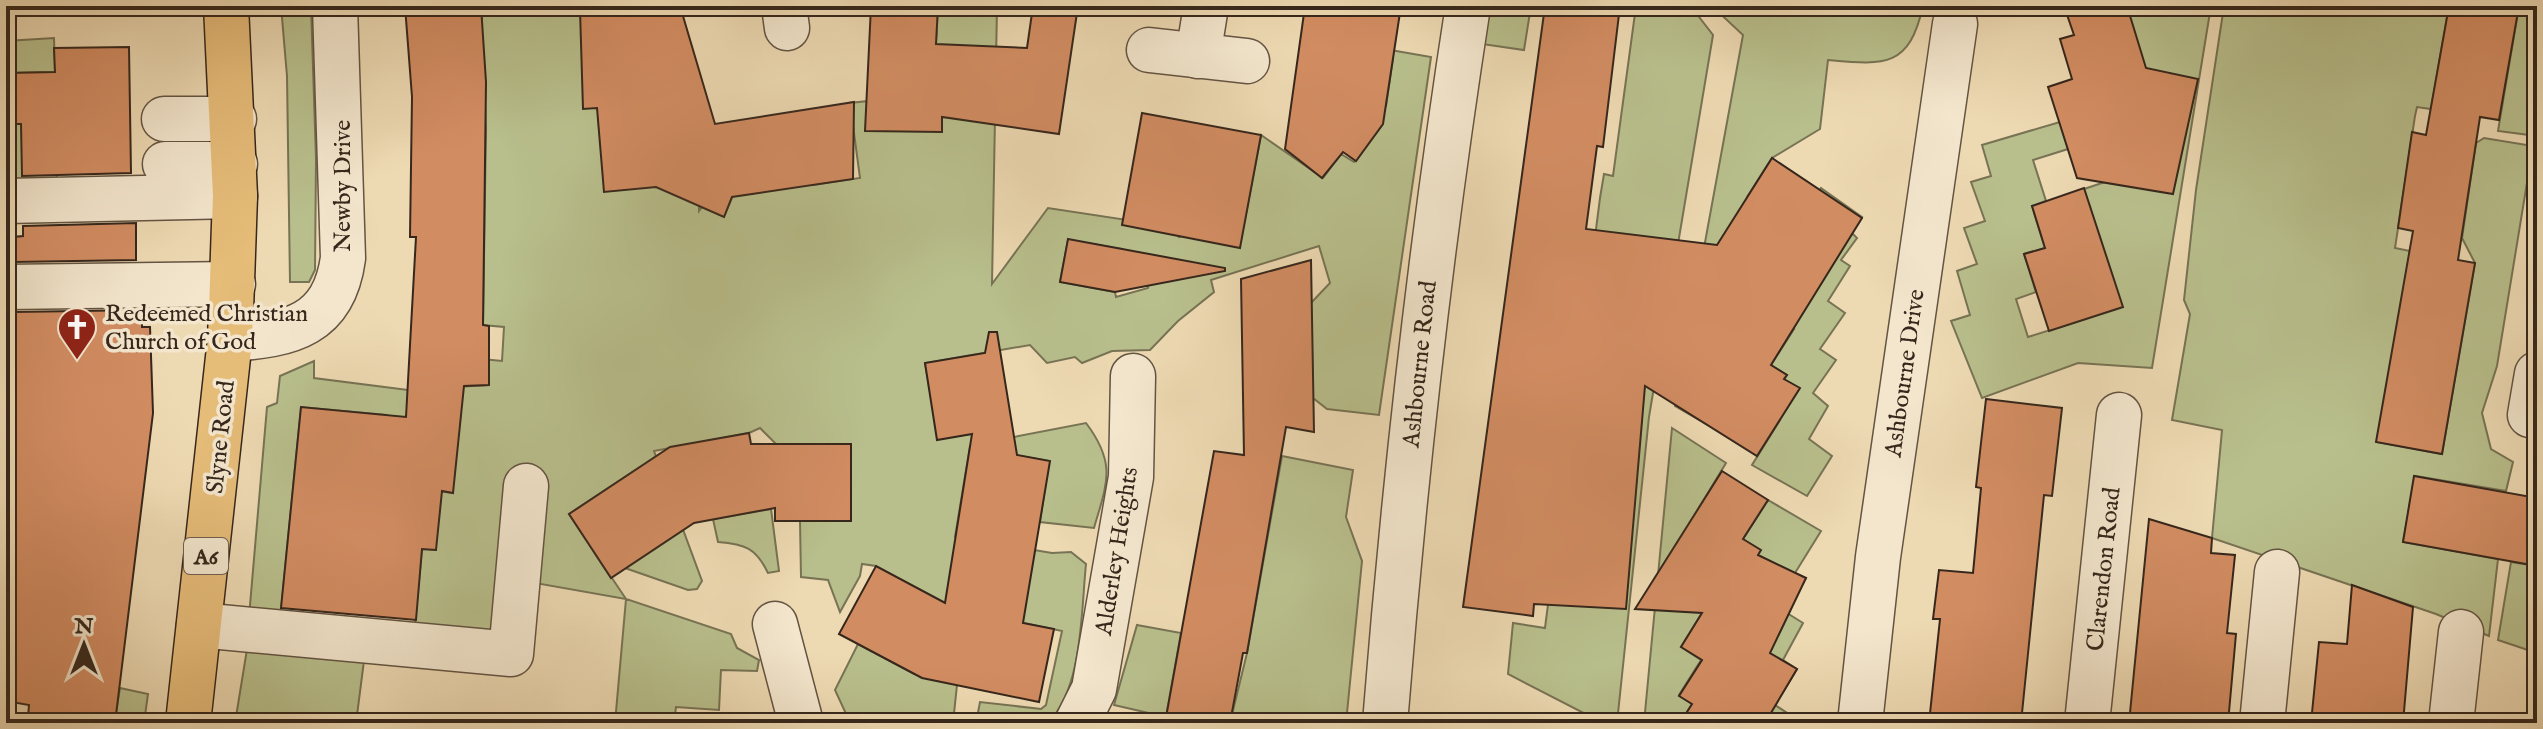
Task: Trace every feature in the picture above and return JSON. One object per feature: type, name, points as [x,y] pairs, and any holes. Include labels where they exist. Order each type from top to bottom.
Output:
[{"type":"main road","name":"Slyne Road","points":[[188,723],[230,339],[233,284],[234,119],[226,6]]},
{"type":"street","name":"Newby Drive","points":[[230,339],[259,337],[312,323],[335,292],[343,258],[341,109],[335,6]]},
{"type":"street","points":[[1198,56],[1206,6]]},
{"type":"street","name":"Ashbourne Road","points":[[1385,723],[1400,533],[1433,238],[1468,6]]},
{"type":"street","name":"Ashbourne Drive","points":[[1860,723],[1878,557],[1955,24]]},
{"type":"street","points":[[1149,50],[1247,61]]},
{"type":"street","points":[[164,119],[234,119]]},
{"type":"street","points":[[165,164],[235,180]]},
{"type":"street","points":[[6,201],[235,180]]},
{"type":"street","points":[[6,287],[233,284]]},
{"type":"street","name":"Alderley Heights","points":[[1077,723],[1094,689],[1131,477],[1133,376]]},
{"type":"street","name":"Clarendon Road","points":[[2087,723],[2119,415]]},
{"type":"street","points":[[199,625],[511,654],[526,486]]},
{"type":"street","points":[[2262,723],[2277,572]]},
{"type":"street","points":[[775,624],[801,723]]},
{"type":"street","points":[[2451,723],[2461,632]]},
{"type":"green space","points":[[281,6],[311,6],[316,159],[315,270],[309,282],[290,282],[287,76]]},
{"type":"green space","points":[[481,6],[639,6],[699,200],[699,211],[702,207],[724,217],[741,176],[813,185],[860,178],[850,103],[933,94],[938,6],[997,6],[992,284],[1048,208],[1180,228],[1179,237],[1245,219],[1261,135],[1323,178],[1341,154],[1354,162],[1371,139],[1365,103],[1386,106],[1393,58],[1372,55],[1373,47],[1431,57],[1379,415],[1327,409],[1313,398],[1311,303],[1330,283],[1319,246],[1211,280],[1214,292],[1178,321],[1150,350],[1112,351],[1082,363],[1075,357],[1047,363],[1030,345],[925,363],[938,439],[984,432],[988,442],[1086,423],[1102,450],[1106,462],[1105,486],[1094,528],[1040,522],[1049,461],[991,451],[987,442],[970,446],[955,537],[1052,553],[1071,552],[1086,564],[1074,670],[1068,690],[1048,723],[976,723],[980,702],[1041,709],[1046,705],[1062,631],[972,612],[957,685],[953,723],[875,723],[847,716],[835,690],[858,644],[914,674],[951,606],[876,566],[862,564],[860,576],[840,612],[828,580],[801,577],[800,521],[851,521],[851,445],[776,444],[760,428],[749,433],[654,451],[702,581],[697,589],[688,590],[625,568],[639,468],[569,514],[626,599],[530,582],[496,642],[414,633],[422,549],[436,550],[430,490],[452,493],[387,415],[301,407],[280,620],[249,617],[267,407],[277,403],[280,376],[314,361],[314,378],[408,390],[488,385],[481,359],[502,361],[504,327],[483,325],[486,129]],"holes":[[[1068,240],[1122,249],[1152,264],[1148,288],[1116,297],[1115,292],[1060,282]]]},
{"type":"green space","points":[[1480,6],[1531,6],[1524,50],[1475,43]]},
{"type":"green space","points":[[1636,6],[1697,6],[1696,13],[1713,35],[1649,417],[1617,723],[1603,723],[1508,674],[1513,623],[1545,628],[1600,198],[1604,174],[1613,176]]},
{"type":"green space","points":[[1712,6],[1923,6],[1910,41],[1902,52],[1892,58],[1865,62],[1828,60],[1820,129],[1772,158],[1747,197],[1728,388],[1706,424],[1675,406],[1743,35]]},
{"type":"green space","points":[[2127,6],[2211,6],[2152,368],[2078,363],[1982,398],[1951,321],[1970,315],[1957,271],[1977,264],[1964,228],[1985,221],[1971,182],[1991,176],[1982,145],[2060,122],[2068,149],[2033,160],[2046,201],[2032,206],[2045,248],[2024,254],[2036,292],[2016,299],[2028,337],[2085,319],[2084,189],[2105,182],[2130,17]]},
{"type":"green space","points":[[2224,6],[2449,6],[2431,109],[2417,107],[2415,116],[2395,248],[2410,251],[2377,442],[2442,454],[2475,263],[2462,238],[2476,143],[2484,138],[2533,146],[2497,366],[2482,413],[2491,449],[2513,462],[2506,491],[2415,476],[2403,542],[2498,559],[2489,636],[2436,614],[2212,538],[2222,430],[2172,420],[2190,314],[2184,300],[2196,190]]},
{"type":"green space","points":[[2519,6],[2537,6],[2537,136],[2498,131]]},
{"type":"green space","points":[[54,38],[55,72],[6,73],[6,41]]},
{"type":"green space","points":[[56,123],[57,194],[6,195],[6,124]]},
{"type":"green space","points":[[1821,188],[1862,217],[1852,233],[1857,238],[1841,260],[1850,266],[1828,301],[1845,313],[1820,349],[1836,360],[1813,393],[1828,406],[1809,439],[1832,456],[1807,496],[1752,465],[1780,420],[1764,410],[1787,375],[1771,365],[1794,329],[1778,319],[1796,228]]},
{"type":"green space","points":[[1672,428],[1726,463],[1697,511],[1715,522],[1703,611],[1681,647],[1701,660],[1679,695],[1692,704],[1680,723],[1644,723]]},
{"type":"green space","points":[[1282,456],[1353,470],[1346,517],[1362,561],[1346,723],[1230,723],[1247,653]]},
{"type":"green space","points":[[1768,500],[1821,531],[1795,573],[1806,578],[1787,613],[1803,623],[1783,660],[1797,669],[1775,705],[1798,720],[1727,723],[1743,539]]},
{"type":"green space","points":[[771,509],[779,571],[768,573],[749,549],[718,542],[713,519]]},
{"type":"green space","points":[[2511,562],[2537,566],[2537,653],[2498,640]]},
{"type":"green space","points":[[626,599],[731,634],[737,648],[759,660],[757,671],[721,670],[719,710],[676,707],[674,723],[615,723]]},
{"type":"green space","points":[[1137,625],[1181,633],[1166,717],[1114,705]]},
{"type":"green space","points":[[248,643],[365,653],[356,723],[235,723]]},
{"type":"green space","points":[[120,688],[148,694],[144,723],[106,723],[107,717],[115,719]]},
{"type":"building","points":[[405,6],[481,6],[486,82],[483,325],[489,326],[489,385],[464,386],[453,493],[442,491],[436,550],[422,549],[416,620],[281,608],[301,407],[406,417],[416,237],[410,237],[412,97]]},
{"type":"building","points":[[680,6],[715,124],[854,102],[853,179],[732,197],[724,217],[656,187],[604,192],[597,108],[583,109],[580,10]]},
{"type":"building","points":[[871,6],[938,6],[936,44],[1027,48],[1033,6],[1078,6],[1059,134],[942,117],[942,132],[865,131]]},
{"type":"building","points":[[1305,6],[1401,6],[1383,124],[1356,161],[1343,152],[1322,178],[1285,149]]},
{"type":"building","points":[[1545,6],[1620,6],[1603,147],[1597,146],[1586,229],[1717,245],[1772,158],[1862,218],[1771,365],[1787,375],[1784,379],[1800,388],[1757,456],[1645,386],[1626,609],[1534,604],[1533,616],[1463,607]]},
{"type":"building","points":[[2064,6],[2127,6],[2146,68],[2198,79],[2173,194],[2077,178],[2048,87],[2072,79],[2060,39],[2074,35]]},
{"type":"building","points":[[2449,6],[2519,6],[2499,120],[2480,117],[2458,260],[2475,263],[2442,454],[2376,442],[2413,231],[2398,228],[2412,132],[2426,135]]},
{"type":"building","points":[[129,47],[131,173],[22,176],[21,124],[6,124],[6,73],[55,72],[54,48]]},
{"type":"building","points":[[1142,113],[1261,135],[1240,248],[1122,225]]},
{"type":"building","points":[[2084,188],[2123,307],[2049,331],[2024,254],[2045,248],[2032,206]]},
{"type":"building","points":[[136,223],[136,260],[14,262],[13,237],[23,236],[23,226]]},
{"type":"building","points":[[1068,239],[1225,268],[1225,271],[1115,292],[1060,282]]},
{"type":"building","points":[[1311,260],[1314,432],[1286,427],[1247,653],[1243,653],[1230,723],[1165,723],[1214,451],[1244,455],[1241,279]]},
{"type":"building","points":[[142,310],[142,327],[150,327],[153,413],[115,723],[28,717],[29,705],[6,701],[6,501],[12,448],[6,447],[6,333],[15,333],[14,312]]},
{"type":"building","points":[[989,332],[997,332],[1017,455],[1050,461],[1023,623],[1054,629],[1039,702],[922,678],[839,634],[876,566],[945,603],[972,434],[937,440],[925,363],[985,353]]},
{"type":"building","points":[[1986,399],[2062,408],[2052,496],[2044,495],[2021,723],[1929,723],[1940,619],[1933,619],[1939,570],[1973,573],[1981,488],[1976,487]]},
{"type":"building","points":[[749,433],[751,444],[851,444],[851,521],[775,521],[775,508],[694,523],[611,578],[569,514],[670,447]]},
{"type":"building","points":[[1722,471],[1768,500],[1743,539],[1761,550],[1758,555],[1806,578],[1770,653],[1797,669],[1765,723],[1680,723],[1692,704],[1679,696],[1702,660],[1681,647],[1702,613],[1635,609]]},
{"type":"building","points":[[2414,476],[2537,498],[2537,566],[2403,542]]},
{"type":"building","points":[[2149,519],[2212,538],[2211,553],[2235,555],[2227,633],[2236,634],[2228,723],[2129,723]]},
{"type":"building","points":[[2352,585],[2413,607],[2403,723],[2311,723],[2319,642],[2347,644]]},
{"type":"place","name":"Redeemed Christian Church of God","points":[[77,361]]}]
